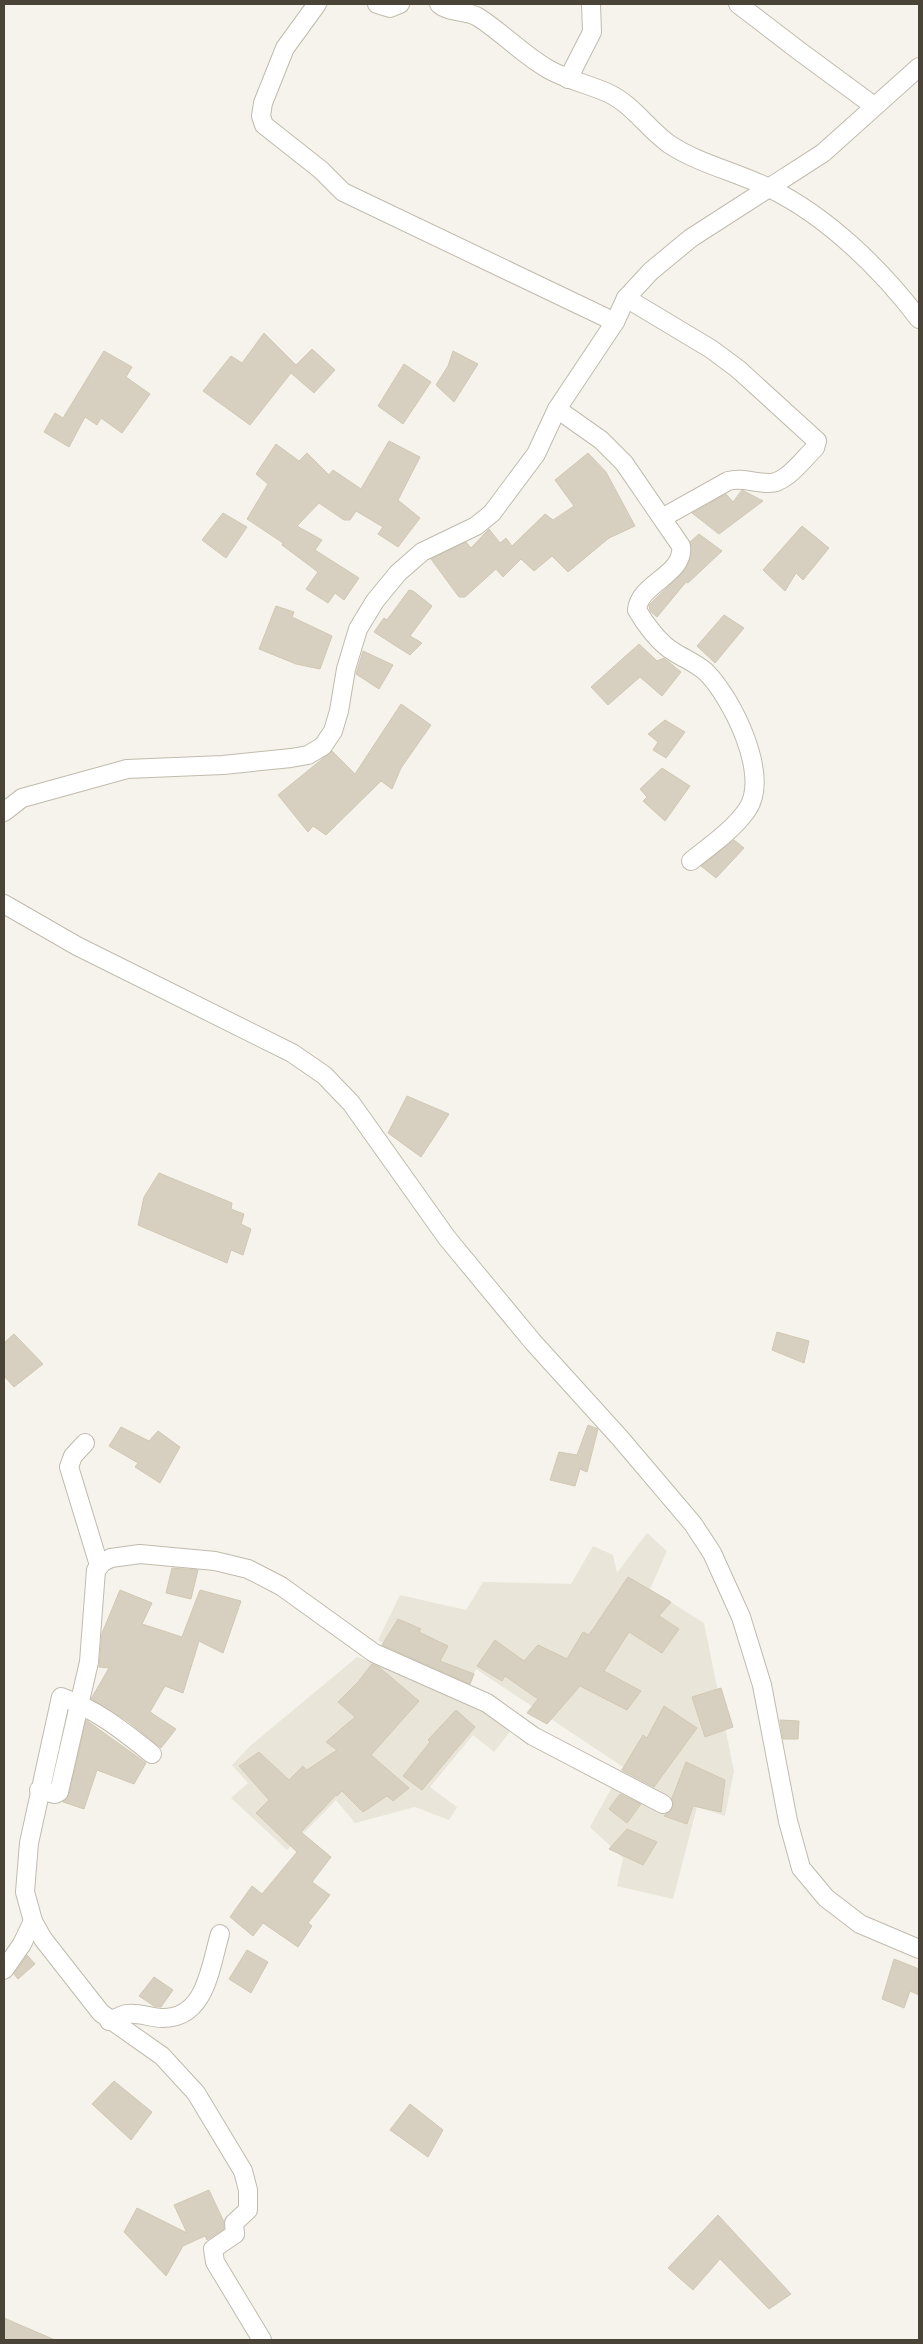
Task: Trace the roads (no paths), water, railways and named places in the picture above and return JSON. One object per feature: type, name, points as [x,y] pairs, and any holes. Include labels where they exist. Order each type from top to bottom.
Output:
[{"type":"street","points":[[317,4],[285,48],[263,103],[261,116],[264,126],[325,174],[343,192],[615,322]]},
{"type":"street","points":[[377,4],[390,8],[400,4]]},
{"type":"street","points":[[439,4],[444,8],[465,12],[478,17],[530,58],[568,79],[619,99],[669,143],[770,188],[802,205],[895,287],[919,319]]},
{"type":"street","points":[[568,79],[592,32],[591,4]]},
{"type":"street","points":[[738,4],[874,106]]},
{"type":"street","points":[[4,812],[22,798],[127,769],[223,765],[291,758],[308,755],[323,746],[333,731],[339,711],[346,668],[358,629],[375,601],[398,572],[422,552],[476,526],[492,513],[536,454],[557,408],[615,322],[626,298],[651,271],[691,238],[824,153],[919,67]]},
{"type":"street","points":[[626,298],[711,349],[768,394],[817,441],[815,448],[782,480],[768,483],[737,479],[728,481],[662,518]]},
{"type":"street","points":[[557,408],[589,431],[624,463],[682,549],[674,566],[642,596],[636,610],[670,649],[694,662],[719,687],[736,717],[754,769],[753,797],[746,811],[691,861]]},
{"type":"street","points":[[4,904],[77,946],[292,1053],[324,1074],[351,1103],[447,1238],[533,1342],[620,1438],[693,1524],[712,1553],[741,1617],[762,1686],[788,1821],[801,1868],[826,1898],[860,1924],[919,1949]]},
{"type":"street","points":[[73,1701],[92,1644],[95,1576],[99,1565],[70,1467],[73,1456],[85,1443]]},
{"type":"street","points":[[99,1565],[111,1558],[140,1554],[215,1561],[248,1569],[281,1586],[374,1653],[487,1703],[533,1736],[663,1804]]},
{"type":"street","points":[[152,1754],[116,1724],[73,1701],[61,1697],[46,1792],[31,1826],[26,1871],[26,1892],[32,1920],[73,1978],[116,2018],[162,2056],[196,2093],[243,2171],[248,2190],[248,2210],[234,2222],[235,2234],[213,2248],[215,2262],[262,2340]]},
{"type":"street","points":[[4,1970],[22,1944],[32,1920]]},
{"type":"street","points":[[116,2018],[163,2018],[181,2015],[188,2011],[200,1998],[220,1934]]}]
